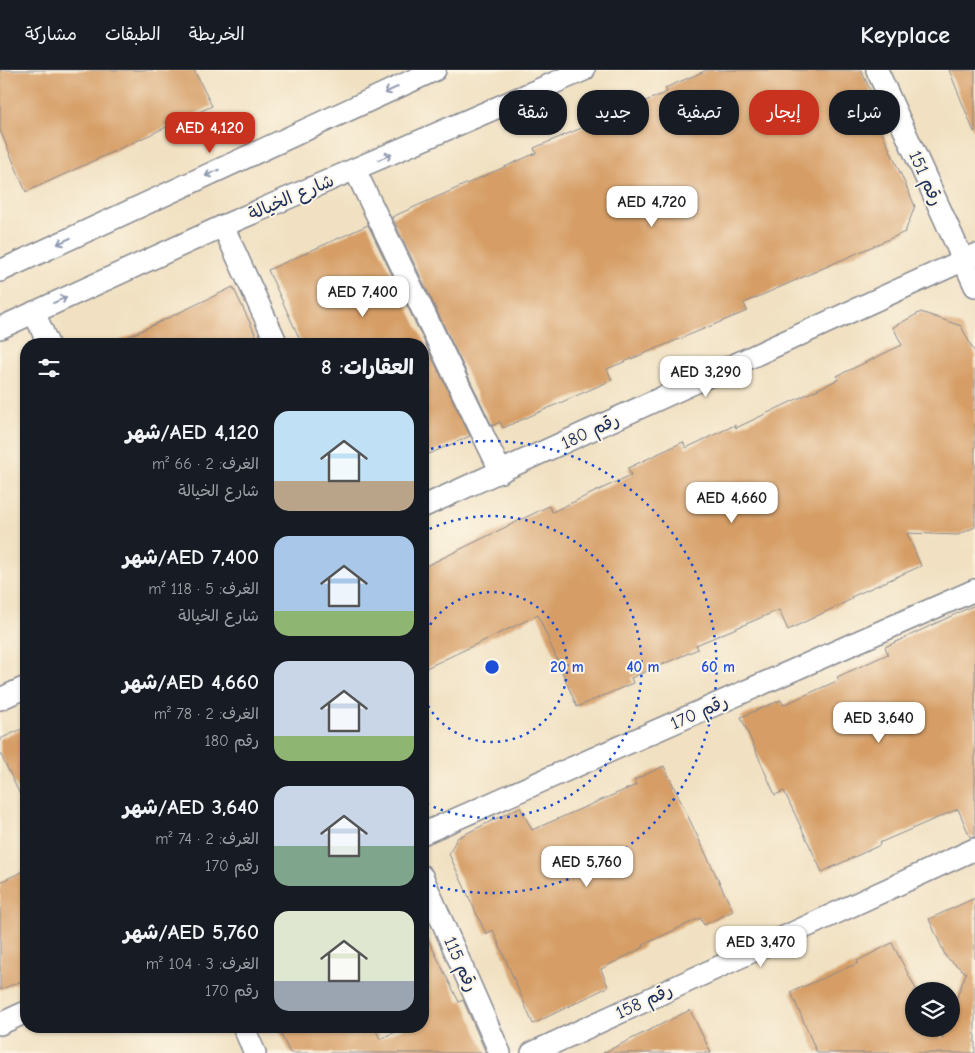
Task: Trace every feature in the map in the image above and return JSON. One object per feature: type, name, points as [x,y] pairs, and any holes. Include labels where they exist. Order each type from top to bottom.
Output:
[{"type":"street","name":"شارع الخيالة","points":[[0,328],[223,226],[584,70]]},
{"type":"street","name":"رقم 151","points":[[877,70],[969,258],[975,286]]},
{"type":"street","points":[[0,271],[422,73]]},
{"type":"street","points":[[355,170],[501,472]]},
{"type":"street","points":[[223,226],[274,338]]},
{"type":"street","name":"رقم 180","points":[[429,504],[969,258]]},
{"type":"street","points":[[34,312],[45,338]]},
{"type":"street","name":"رقم 170","points":[[429,831],[975,590]]},
{"type":"street","points":[[0,699],[20,691]]},
{"type":"street","name":"رقم 158","points":[[532,1053],[975,849]]},
{"type":"street","name":"رقم 115","points":[[429,892],[500,1053]]},
{"type":"street","points":[[0,1024],[20,1015]]},
{"type":"street","points":[[246,1033],[255,1053]]},
{"type":"building","points":[[0,70],[194,70],[212,106],[26,192],[0,130]]},
{"type":"building","points":[[707,70],[861,70],[870,90],[829,90],[829,135],[883,135],[915,206],[905,232],[744,303],[747,311],[607,369],[612,380],[503,428],[500,422],[492,426],[392,217],[536,153],[534,148],[577,130],[577,135],[649,135],[649,100],[659,95],[659,135],[739,135],[739,90],[666,90],[665,88]]},
{"type":"building","points":[[949,70],[975,70],[975,132],[974,132]]},
{"type":"building","points":[[368,225],[423,338],[299,338],[268,270]]},
{"type":"building","points":[[233,287],[257,338],[126,338]]},
{"type":"building","points":[[921,312],[961,326],[975,353],[975,527],[958,535],[907,533],[921,566],[851,597],[852,599],[788,630],[779,610],[696,645],[698,649],[631,678],[633,683],[577,707],[538,615],[429,667],[429,565],[549,506],[552,512],[631,475],[628,468],[683,442],[686,448],[735,425],[736,428],[839,379],[837,376],[902,345],[893,327]]},
{"type":"building","points":[[429,351],[470,436],[429,454]]},
{"type":"building","points":[[975,605],[975,837],[970,837],[958,809],[879,843],[880,845],[822,872],[784,791],[775,795],[741,717],[781,700],[783,705],[839,680],[837,677],[888,654],[885,647]]},
{"type":"building","points":[[20,730],[20,795],[0,753],[0,739]]},
{"type":"building","points":[[664,766],[733,911],[704,925],[700,918],[643,945],[644,947],[601,969],[608,987],[533,1024],[493,930],[486,934],[449,854],[457,838],[520,807],[532,830],[636,785],[634,780]]},
{"type":"building","points":[[20,873],[20,982],[0,990],[0,882]]},
{"type":"building","points":[[975,898],[975,1053],[817,1053],[791,992],[858,963],[857,961],[892,943],[912,982],[905,982],[905,1037],[941,1037],[942,1039],[943,1037],[960,1037],[960,989],[966,973],[946,957],[929,919]]},
{"type":"building","points":[[429,941],[459,1002],[463,1000],[486,1053],[290,1053],[280,1033],[377,1033],[380,1039],[393,1033],[429,1033]]},
{"type":"building","points":[[690,1010],[711,1053],[603,1053]]}]
